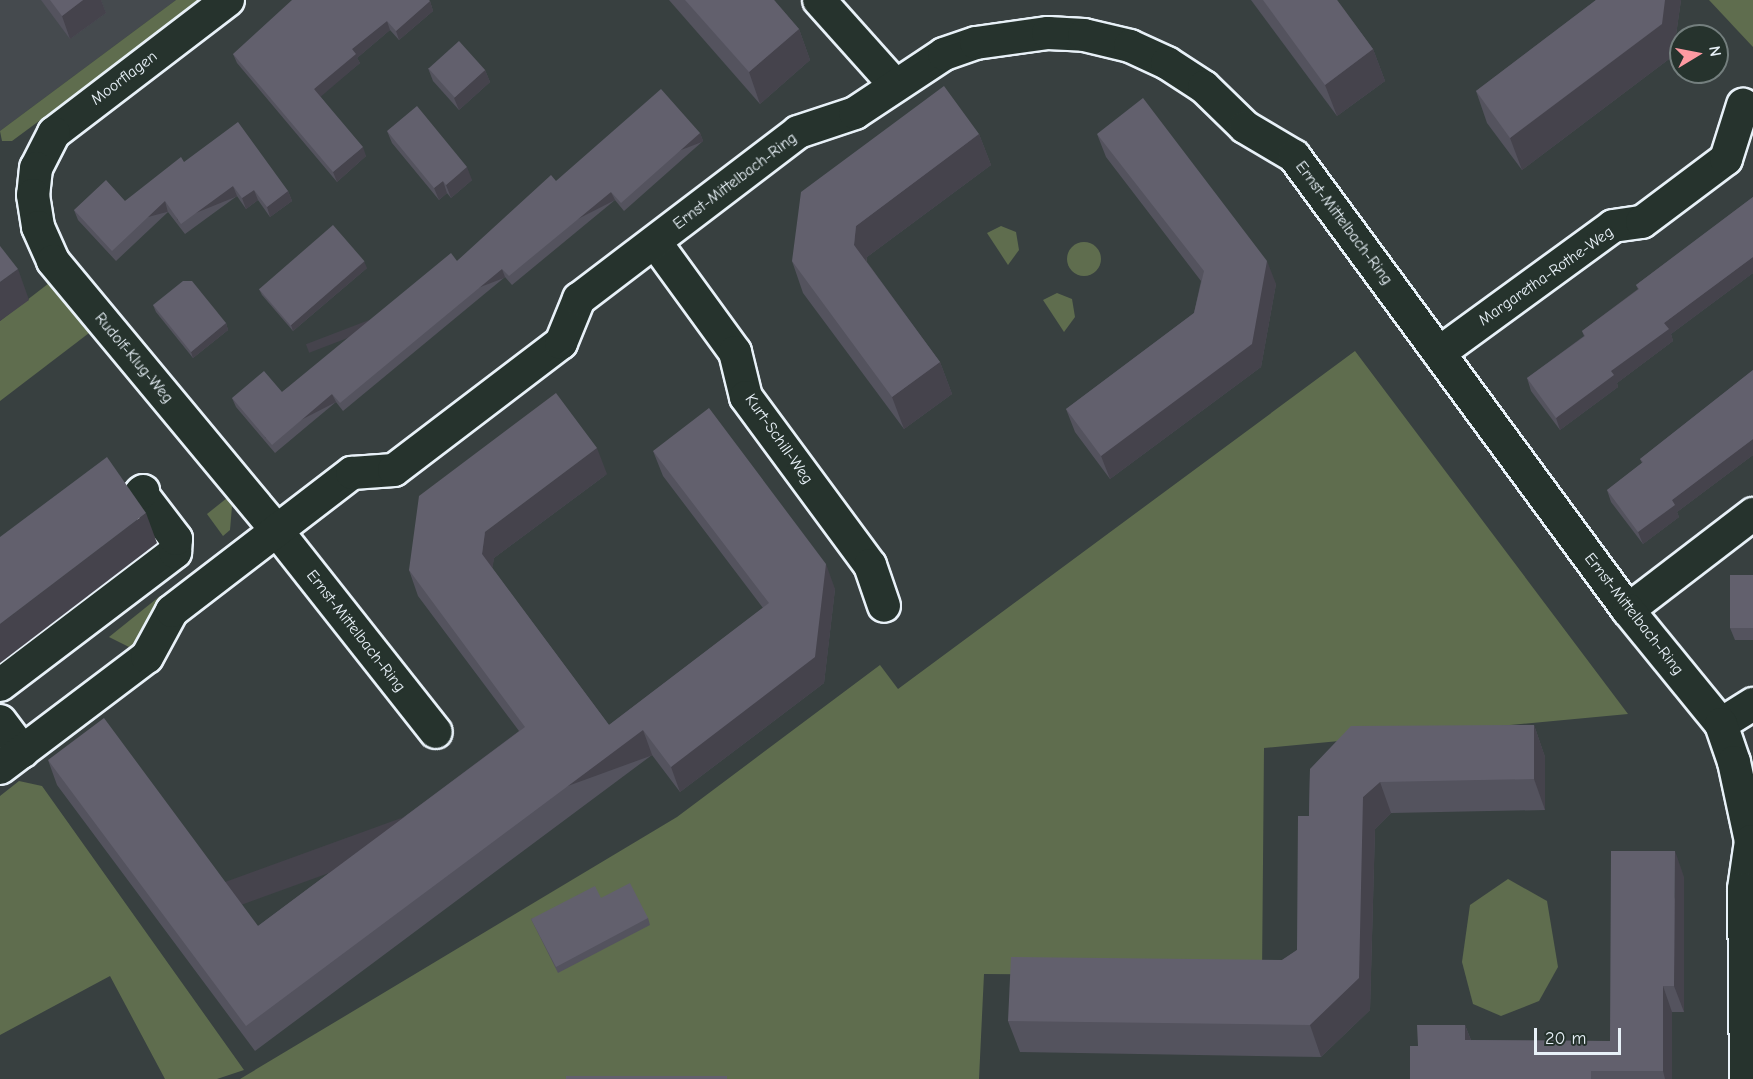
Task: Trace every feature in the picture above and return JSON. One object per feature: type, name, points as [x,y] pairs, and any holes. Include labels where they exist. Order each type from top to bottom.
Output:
[{"type":"street","name":"Moorflagen","points":[[36,168],[54,133],[66,122],[228,0]]},
{"type":"street","points":[[819,0],[894,84]]},
{"type":"street","name":"Ernst-Mittelbach-Ring","points":[[11,759],[147,657],[172,611],[352,473],[394,470],[552,350],[561,342],[579,299],[798,132],[855,113],[894,84],[944,54],[1013,35],[1084,35],[1130,46],[1167,63],[1204,87],[1245,128],[1294,156],[1628,610],[1721,724],[1734,762],[1751,842],[1744,889],[1746,1079]]},
{"type":"street","name":"Margaretha-Rothe-Weg","points":[[1439,352],[1613,226],[1642,222],[1726,159],[1743,105]]},
{"type":"street","name":"Rudolf-Klug-Weg","points":[[36,168],[34,210],[53,261],[277,531]]},
{"type":"street","name":"Kurt-Schill-Weg","points":[[655,242],[735,352],[746,397],[870,565],[884,606]]},
{"type":"street","points":[[0,685],[175,552],[176,539],[146,506]]},
{"type":"street","points":[[1628,610],[1753,514]]},
{"type":"street","name":"Ernst-Mittelbach-Ring","points":[[277,531],[436,732]]},
{"type":"street","points":[[1721,724],[1753,704]]},
{"type":"street","points":[[0,721],[11,759]]},
{"type":"shaded area","points":[[0,0],[176,0],[0,131]]},
{"type":"green space","points":[[176,0],[203,0],[12,141],[2,141],[0,131]]},
{"type":"green space","points":[[1709,0],[1753,0],[1753,47]]},
{"type":"green space","points":[[1001,226],[1016,232],[1019,250],[1008,265],[987,233]]},
{"type":"green space","points":[[1084,242],[1096,247],[1101,259],[1096,271],[1084,276],[1072,271],[1067,259],[1072,247]]},
{"type":"green space","points":[[53,280],[93,330],[0,401],[0,321]]},
{"type":"green space","points":[[1057,293],[1072,299],[1075,317],[1064,332],[1043,300]]},
{"type":"green space","points":[[1355,351],[1628,714],[1264,748],[1262,976],[984,974],[979,1079],[240,1079],[677,817],[880,665],[898,689]]},
{"type":"green space","points":[[227,498],[232,506],[230,530],[223,536],[207,514]]},
{"type":"green space","points":[[160,596],[140,639],[129,647],[109,637]]},
{"type":"green space","points":[[19,781],[42,786],[244,1070],[217,1079],[165,1079],[110,976],[0,1035],[0,796]]},
{"type":"green space","points":[[1508,879],[1547,901],[1558,967],[1539,1001],[1501,1016],[1473,1004],[1462,962],[1470,905]]},
{"type":"building","points":[[50,0],[83,0],[62,16]]},
{"type":"building","points":[[292,0],[430,1],[396,31],[387,21],[352,49],[356,54],[314,89],[363,147],[333,172],[233,54]]},
{"type":"building","points":[[685,0],[774,0],[799,29],[749,72]]},
{"type":"building","points":[[1263,0],[1337,0],[1373,49],[1325,85]]},
{"type":"building","points":[[1596,0],[1665,0],[1662,24],[1510,138],[1476,91]]},
{"type":"building","points":[[459,41],[485,70],[455,97],[429,68]]},
{"type":"building","points":[[944,86],[979,134],[856,226],[854,245],[940,362],[892,397],[792,261],[801,192]]},
{"type":"building","points":[[661,89],[700,133],[621,203],[611,192],[509,276],[502,269],[340,403],[332,394],[272,445],[232,398],[264,371],[282,392],[451,253],[457,261],[551,175],[556,181]]},
{"type":"building","points":[[1143,98],[1267,261],[1252,344],[1101,456],[1066,409],[1194,313],[1204,271],[1097,134]]},
{"type":"building","points":[[417,106],[467,167],[446,185],[443,181],[434,188],[387,131]]},
{"type":"building","points":[[238,122],[288,191],[267,207],[254,190],[242,198],[233,186],[181,224],[165,201],[112,251],[74,210],[106,180],[125,201],[181,157],[184,162]]},
{"type":"building","points":[[1753,197],[1753,257],[1664,323],[1669,329],[1611,371],[1614,375],[1556,418],[1527,378],[1585,336],[1582,331],[1639,289],[1636,285]]},
{"type":"building","points":[[333,225],[364,261],[291,326],[259,289]]},
{"type":"building","points":[[0,246],[18,269],[0,282]]},
{"type":"building","points":[[183,281],[192,281],[226,323],[191,352],[153,305]]},
{"type":"building","points":[[1753,370],[1753,439],[1672,500],[1675,505],[1638,532],[1607,490],[1643,462],[1640,459]]},
{"type":"building","points":[[556,393],[597,448],[485,532],[482,554],[609,725],[769,603],[653,451],[709,408],[826,564],[815,657],[671,767],[643,730],[246,1026],[48,760],[104,718],[258,926],[525,727],[409,570],[419,496]]},
{"type":"building","points":[[107,457],[146,513],[0,624],[0,537]]},
{"type":"building","points":[[1730,575],[1753,575],[1753,628],[1730,628]]},
{"type":"building","points":[[1534,725],[1534,779],[1380,782],[1363,797],[1359,978],[1310,1025],[1008,1021],[1011,957],[1282,960],[1297,950],[1298,816],[1309,816],[1310,769],[1351,726]]},
{"type":"building","points":[[1611,851],[1675,851],[1674,986],[1663,986],[1663,1071],[1591,1071],[1591,1079],[1410,1079],[1410,1046],[1418,1046],[1417,1025],[1465,1025],[1465,1040],[1610,1041]]},
{"type":"building","points":[[630,883],[648,918],[556,967],[531,919],[595,886],[601,898]]},
{"type":"building","points":[[566,1076],[727,1076],[727,1079],[566,1079]]}]
